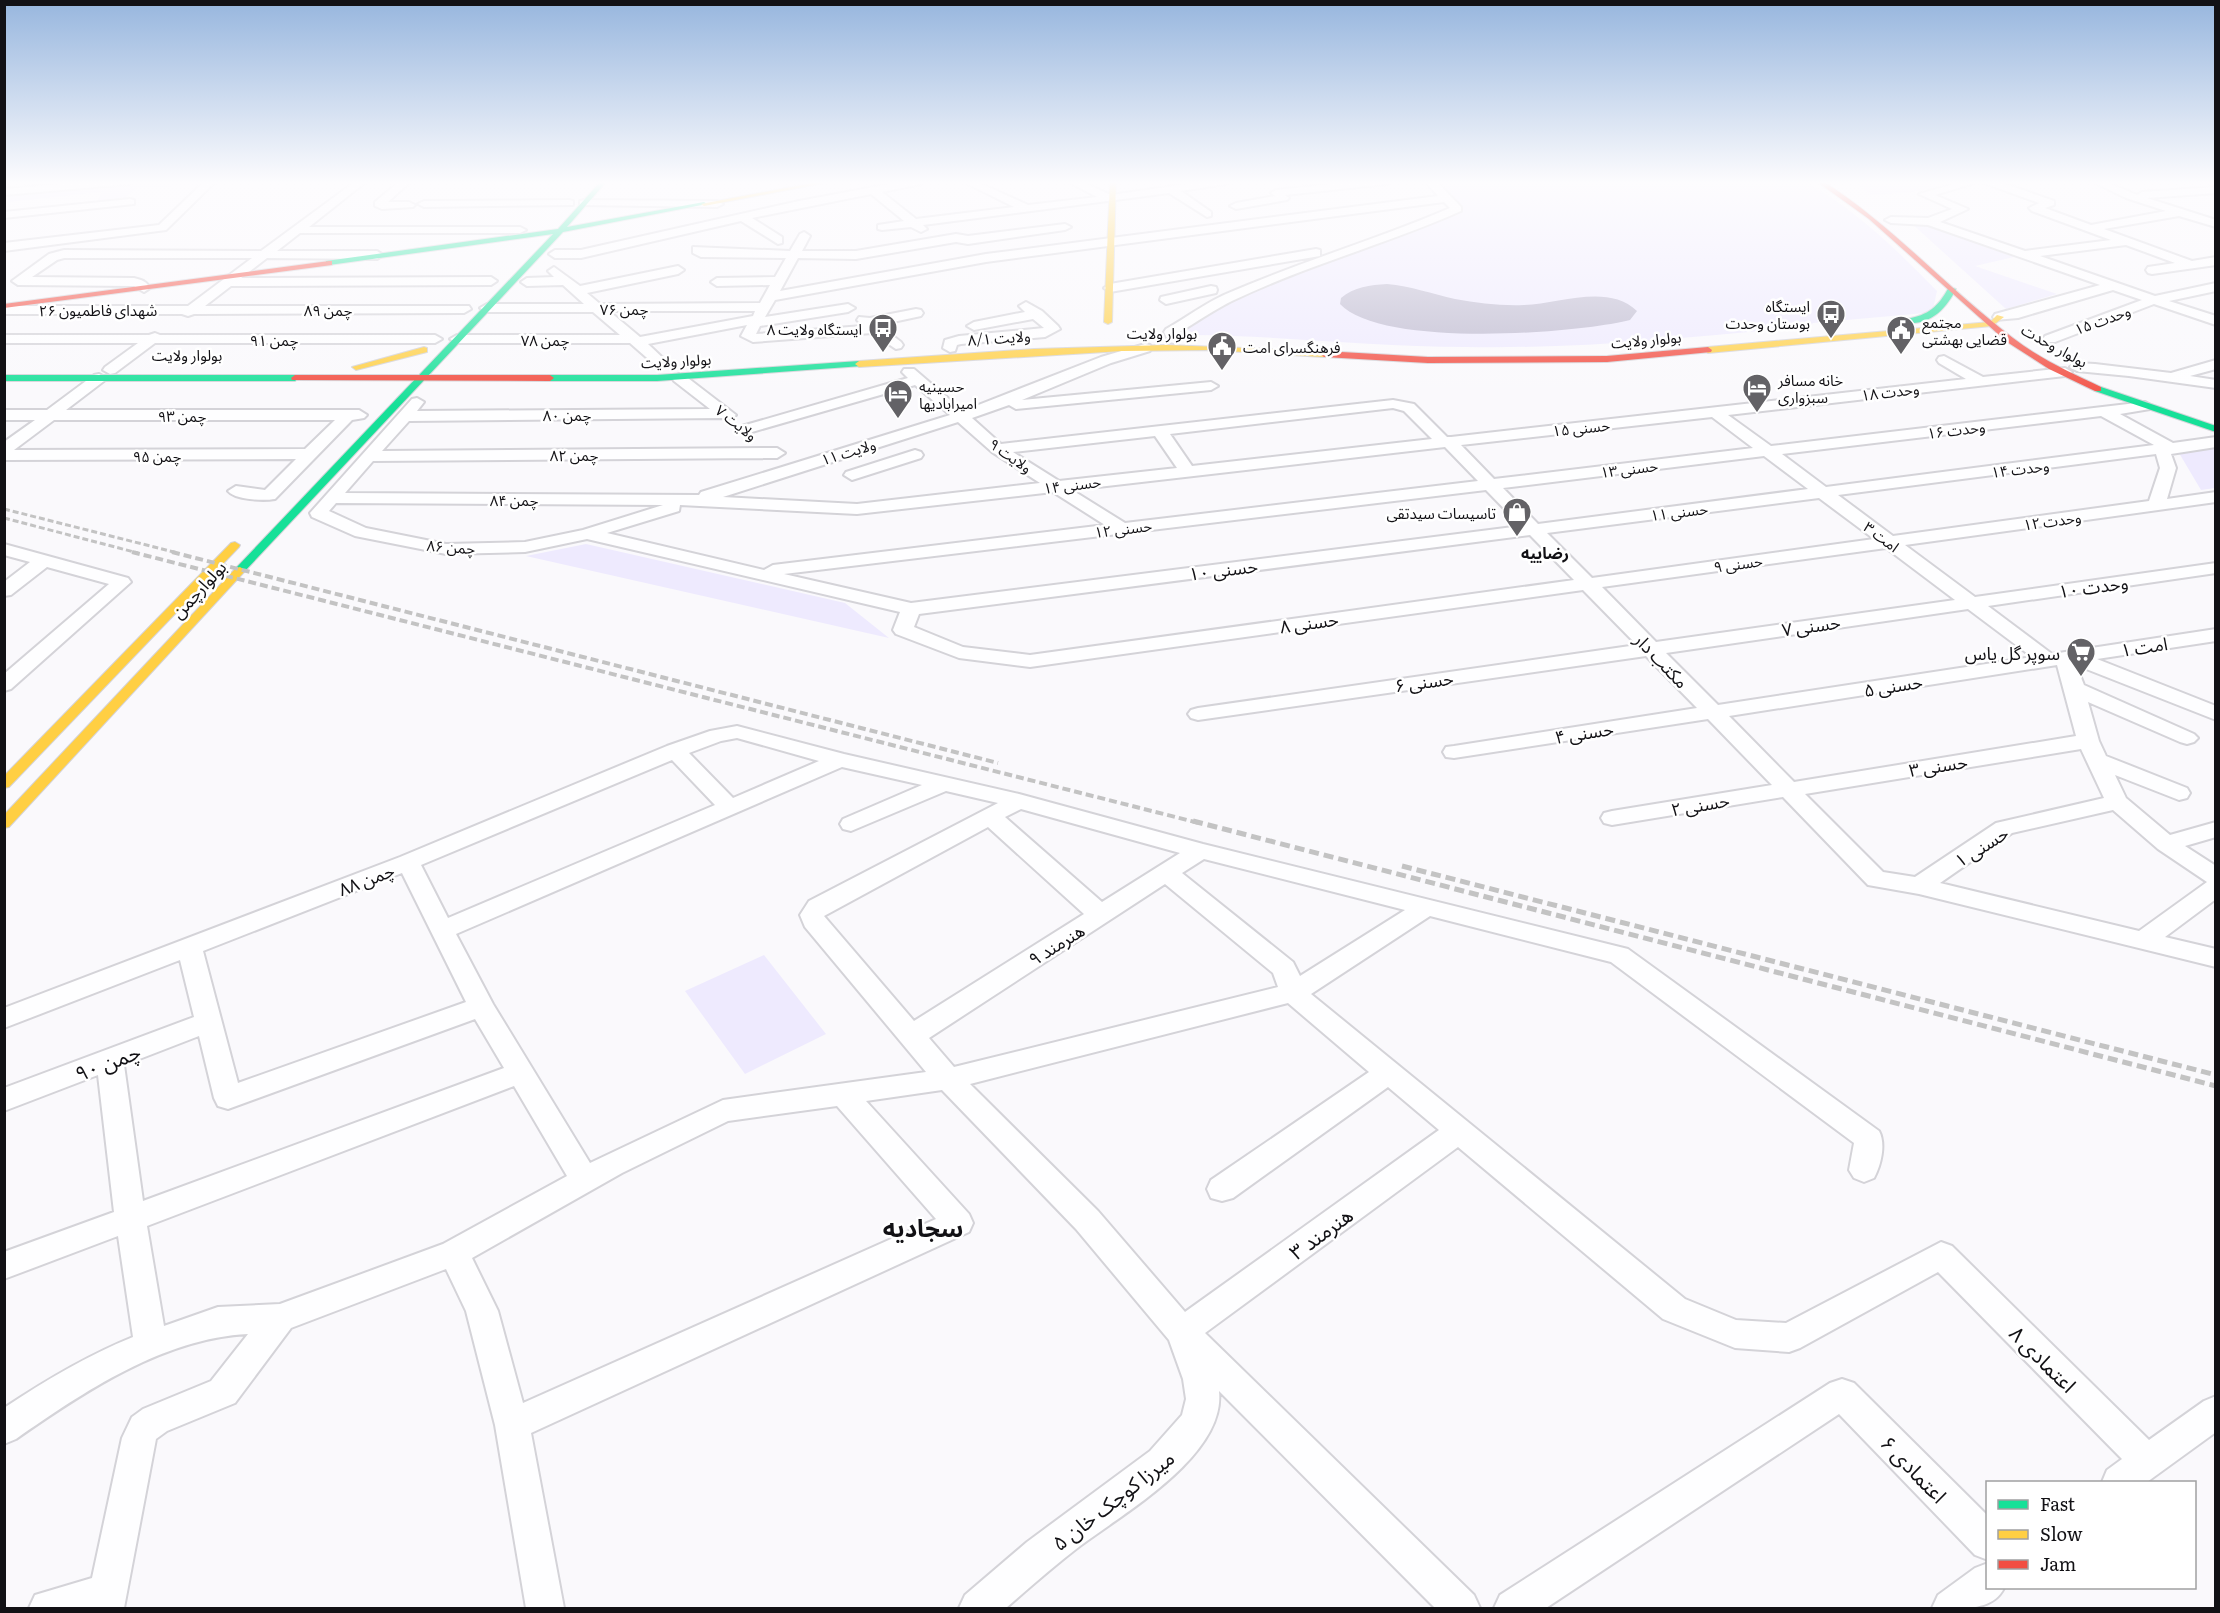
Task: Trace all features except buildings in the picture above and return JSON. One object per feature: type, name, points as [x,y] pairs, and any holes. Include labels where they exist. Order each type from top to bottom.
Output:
[{"type":"main road","points":[[4,308],[144,288],[232,279],[384,256]]},
{"type":"main road","name":"بولوارچمن","points":[[4,824],[400,397],[422,374],[456,351],[487,308],[535,256]]},
{"type":"main road","points":[[1057,341],[1089,339],[1104,328],[1108,322],[1111,256]]},
{"type":"main road","name":"بولوار وحدت","points":[[1916,256],[1980,315],[1996,320],[2071,369],[2216,415]]},
{"type":"main road","name":"بولوار وحدت","points":[[1929,256],[1996,320],[2012,342],[2145,406],[2216,429]]},
{"type":"main road","points":[[342,374],[374,392],[394,379],[502,269]]},
{"type":"main road","points":[[1925,319],[1943,310],[1952,289]]},
{"type":"main road","name":"بولوار ولایت","points":[[342,374],[394,379],[422,374],[483,370],[676,369],[950,348],[1111,339],[1174,339],[1403,351],[1551,352],[1684,344],[1980,315]]},
{"type":"main road","points":[[1925,319],[1942,323],[1944,326],[1942,328]]},
{"type":"main road","name":"بولوار ولایت","points":[[31,374],[342,374],[405,369],[422,374],[461,379],[679,378],[1089,339],[1144,348],[1221,349],[1428,360],[1596,360],[1942,328],[1996,320]]},
{"type":"main road","points":[[1108,322],[1122,328]]},
{"type":"main road","name":"بولوار ولایت","points":[[1942,328],[1983,332],[2012,342]]},
{"type":"main road","points":[[1139,334],[1174,339]]},
{"type":"main road","points":[[342,374],[424,350]]},
{"type":"main road","points":[[456,351],[483,370]]},
{"type":"main road","points":[[4,370],[31,374]]},
{"type":"main road","points":[[4,379],[31,374]]},
{"type":"main road","points":[[400,397],[461,379]]},
{"type":"main road","points":[[271,500],[358,412]]},
{"type":"main road","name":"بولوارچمن","points":[[4,784],[248,530]]},
{"type":"street","points":[[36,267],[38,256]]},
{"type":"street","points":[[56,256],[36,267],[18,281],[138,282],[144,288]]},
{"type":"street","points":[[4,450],[262,256]]},
{"type":"street","points":[[558,256],[569,268],[576,291],[659,361]]},
{"type":"street","points":[[526,282],[609,256]]},
{"type":"street","points":[[539,270],[569,268],[629,256]]},
{"type":"street","points":[[792,256],[760,312],[749,338],[871,326],[916,314]]},
{"type":"street","points":[[760,312],[829,291],[999,256]]},
{"type":"street","points":[[1110,288],[1293,256]]},
{"type":"street","points":[[1174,339],[1171,332],[1228,298],[1330,256]]},
{"type":"street","points":[[2026,256],[2216,321]]},
{"type":"street","points":[[2168,256],[2189,264]]},
{"type":"street","points":[[2152,270],[2216,261]]},
{"type":"street","points":[[4,273],[36,267]]},
{"type":"street","points":[[576,291],[678,270]]},
{"type":"street","points":[[1184,274],[1228,298]]},
{"type":"street","points":[[232,279],[491,281]]},
{"type":"street","points":[[717,282],[778,281]]},
{"type":"street","points":[[1996,320],[2117,288],[2166,281]]},
{"type":"street","name":"وحدت ۱۵","points":[[2050,339],[2153,300],[2216,287]]},
{"type":"street","points":[[1166,300],[1211,290]]},
{"type":"street","points":[[798,302],[829,291]]},
{"type":"street","points":[[829,291],[896,345]]},
{"type":"street","name":"چمن ۸۹","points":[[192,309],[471,302]]},
{"type":"street","name":"شهدای فاطمیون ۲۶","points":[[4,308],[192,309]]},
{"type":"street","name":"چمن ۷۶","points":[[487,308],[760,312]]},
{"type":"street","points":[[760,312],[848,308]]},
{"type":"street","name":"ولایت ۸/۱","points":[[950,348],[950,343],[959,339],[1045,333],[1053,329],[1031,310],[974,326]]},
{"type":"street","name":"چمن ۷۸","points":[[456,351],[635,340],[760,312]]},
{"type":"street","name":"چمن ۹۱","points":[[4,339],[153,339],[442,331]]},
{"type":"street","points":[[1089,339],[1106,354],[1106,360]]},
{"type":"street","name":"ولایت ۱۱","points":[[587,534],[992,407],[1106,360],[1144,348]]},
{"type":"street","points":[[1944,360],[1980,381]]},
{"type":"street","points":[[2173,376],[2216,364]]},
{"type":"street","name":"وحدت ۱۸","points":[[1714,412],[2071,369],[2173,376],[2216,384]]},
{"type":"street","name":"ولایت ۹","points":[[747,429],[913,376],[998,449],[1121,528]]},
{"type":"street","name":"ولایت ۷","points":[[679,378],[795,467]]},
{"type":"street","points":[[992,407],[1211,386]]},
{"type":"street","name":"مکتب دار","points":[[998,449],[1393,405],[1408,407],[1490,484],[1876,879],[1919,886]]},
{"type":"street","name":"وحدت ۱۶","points":[[1767,451],[2145,406]]},
{"type":"street","name":"چمن ۸۰","points":[[371,456],[412,409],[726,413]]},
{"type":"street","points":[[2104,411],[2167,449],[2168,468],[2156,506]]},
{"type":"street","points":[[236,491],[271,500],[309,454],[358,412]]},
{"type":"street","name":"چمن ۹۳","points":[[4,415],[358,412]]},
{"type":"street","name":"حسنی ۱۵","points":[[1445,442],[1714,412]]},
{"type":"street","name":"امت ۳","points":[[1714,412],[1971,603],[2062,659],[2213,711]]},
{"type":"street","points":[[1160,431],[1187,470]]},
{"type":"street","name":"حسنی ۱۴","points":[[695,500],[857,509],[1445,442]]},
{"type":"street","name":"وحدت ۱۴","points":[[1824,493],[2216,442]]},
{"type":"street","points":[[857,448],[882,465]]},
{"type":"street","name":"حسنی ۱۳","points":[[1490,484],[1767,451]]},
{"type":"street","name":"چمن ۸۲","points":[[371,456],[777,453]]},
{"type":"street","name":"چمن ۹۵","points":[[4,455],[309,454]]},
{"type":"street","points":[[852,475],[915,455]]},
{"type":"street","points":[[333,498],[371,456]]},
{"type":"street","name":"حسنی ۱۲","points":[[756,572],[1490,484]]},
{"type":"street","name":"حسنی ۱۱","points":[[1534,530],[1824,493]]},
{"type":"street","name":"وحدت ۱۲","points":[[1889,542],[2216,497]]},
{"type":"street","name":"چمن ۸۴","points":[[333,498],[695,500]]},
{"type":"street","name":"چمن ۸۶","points":[[333,498],[318,513],[361,532],[446,549],[525,547],[587,534]]},
{"type":"street","name":"حسنی ۱۰","points":[[911,609],[1534,530]]},
{"type":"street","points":[[587,534],[911,609]]},
{"type":"street","name":"حسنی ۹","points":[[1587,584],[1889,542]]},
{"type":"street","points":[[4,549],[115,579]]},
{"type":"street","points":[[4,591],[44,560]]},
{"type":"street","name":"وحدت ۱۰","points":[[1971,603],[2216,568]]},
{"type":"street","points":[[4,666],[115,579]]},
{"type":"street","points":[[4,685],[115,579]]},
{"type":"street","name":"حسنی ۸","points":[[911,609],[903,630],[960,652],[1030,661],[1587,584]]},
{"type":"street","name":"حسنی ۷","points":[[1650,648],[1971,603]]},
{"type":"street","name":"امت ۱","points":[[2062,659],[2216,635]]},
{"type":"street","name":"حسنی ۶","points":[[1198,714],[1650,648]]},
{"type":"street","points":[[2062,659],[2075,690],[2093,751],[2117,802],[2166,844],[2216,877]]},
{"type":"street","name":"حسنی ۵","points":[[1713,712],[2062,659]]},
{"type":"street","points":[[2075,690],[2120,706],[2187,738]]},
{"type":"street","name":"حسنی ۴","points":[[1454,752],[1713,712]]},
{"type":"street","name":"چمن ۸۸","points":[[4,1019],[408,862],[725,732],[737,732],[840,760]]},
{"type":"street","points":[[675,751],[729,807]]},
{"type":"street","points":[[2093,751],[2179,793]]},
{"type":"street","name":"حسنی ۳","points":[[1788,789],[2093,751]]},
{"type":"street","points":[[442,930],[840,760],[1019,801],[1200,851],[1619,955],[1869,1139],[1864,1170]]},
{"type":"street","points":[[851,824],[946,783]]},
{"type":"street","name":"حسنی ۲","points":[[1612,818],[1788,789]]},
{"type":"street","points":[[1019,801],[818,908],[812,915],[814,921],[948,1079],[1087,1220],[1182,1332],[1461,1608]]},
{"type":"street","name":"حسنی ۱","points":[[1919,886],[2004,828],[2117,802]]},
{"type":"street","points":[[990,816],[1101,915]]},
{"type":"street","points":[[2166,844],[2216,829]]},
{"type":"street","name":"هنرمند ۹","points":[[911,1036],[1200,851]]},
{"type":"street","points":[[408,862],[481,1007],[585,1180]]},
{"type":"street","points":[[1167,873],[1284,968],[1293,993],[1459,1131]]},
{"type":"street","points":[[1919,886],[2216,958]]},
{"type":"street","points":[[2144,940],[2216,887]]},
{"type":"street","points":[[4,1428],[66,1385],[106,1363],[151,1345],[218,1321],[280,1318],[454,1253],[585,1180],[723,1111],[948,1079],[1293,993],[1427,907]]},
{"type":"street","points":[[190,948],[228,1098],[481,1007]]},
{"type":"street","name":"چمن ۹۰","points":[[4,1100],[209,1022]]},
{"type":"street","points":[[110,1059],[130,1218],[151,1345]]},
{"type":"street","points":[[1222,1189],[1389,1072]]},
{"type":"street","points":[[4,1266],[520,1073]]},
{"type":"street","points":[[512,1425],[958,1223],[843,1094]]},
{"type":"street","name":"اعتمادی ۸","points":[[1459,1131],[1674,1309],[1735,1334],[1789,1338],[1941,1256],[2147,1461]]},
{"type":"street","name":"هنرمند ۳","points":[[1182,1332],[1459,1131]]},
{"type":"street","points":[[454,1253],[482,1311],[512,1425],[545,1608]]},
{"type":"street","points":[[48,1608],[106,1601],[139,1438],[144,1428],[155,1420],[223,1392],[280,1318]]},
{"type":"street","name":"میرزا کوچک خان ۵","points":[[978,1608],[1061,1538],[1170,1457],[1189,1433],[1203,1406],[1200,1382],[1182,1332]]},
{"type":"street","name":"اعتمادی ۶","points":[[1513,1608],[1842,1394],[1986,1540]]},
{"type":"street","points":[[2120,1481],[2216,1412]]},
{"type":"street","points":[[1952,1608],[1986,1582]]},
{"type":"shaded area","points":[[1338,256],[1902,256],[1937,291],[1933,309],[1925,313],[1724,334],[1552,346],[1432,347],[1194,335],[1185,327],[1247,292]]},
{"type":"shaded area","points":[[1948,256],[2012,256],[2014,257],[1975,266],[2057,294],[2006,309]]},
{"type":"shaded area","points":[[1387,284],[1455,299],[1498,305],[1538,304],[1583,297],[1612,298],[1637,311],[1630,320],[1603,325],[1567,330],[1479,334],[1395,327],[1362,318],[1340,304],[1341,298],[1351,291]]},
{"type":"shaded area","points":[[2215,448],[2215,488],[2201,490],[2179,453]]},
{"type":"shaded area","points":[[586,544],[845,603],[889,638],[526,556]]},
{"type":"shaded area","points":[[764,955],[826,1034],[745,1074],[685,991]]},
{"type":"railway","points":[[4,509],[178,553]]},
{"type":"railway","points":[[4,518],[138,553]]},
{"type":"railway","points":[[132,552],[1199,823]]},
{"type":"railway","points":[[172,552],[998,763]]},
{"type":"railway","points":[[1193,821],[2216,1086]]},
{"type":"railway","points":[[1402,866],[2216,1075]]},
{"type":"traffic: fast","points":[[329,263],[379,256]]},
{"type":"traffic: fast","points":[[240,570],[536,256]]},
{"type":"traffic: fast","points":[[1909,321],[1924,318],[1936,312],[1952,289]]},
{"type":"traffic: fast","points":[[550,378],[657,378],[859,364]]},
{"type":"traffic: fast","points":[[4,378],[295,378]]},
{"type":"traffic: fast","points":[[2098,389],[2216,429]]},
{"type":"traffic: slow","points":[[1108,322],[1110,256]]},
{"type":"traffic: slow","points":[[1708,350],[1992,324],[2000,317]]},
{"type":"traffic: slow","points":[[859,364],[1034,352],[1166,347],[1324,354]]},
{"type":"traffic: slow","points":[[356,367],[424,350]]},
{"type":"traffic: slow","points":[[4,784],[235,545]]},
{"type":"traffic: slow","points":[[4,824],[240,570]]},
{"type":"traffic: jam","points":[[1915,256],[2010,340],[2052,367],[2098,389]]},
{"type":"traffic: jam","points":[[4,306],[329,263]]},
{"type":"traffic: jam","points":[[1324,354],[1428,360],[1607,359],[1708,350]]},
{"type":"traffic: jam","points":[[295,378],[550,378]]},
{"type":"place","name":"ایستگاه بوستان وحدت","points":[[1831,340]]},
{"type":"place","name":"ایستگاه ولایت ۸","points":[[883,354]]},
{"type":"place","name":"مجتمع قضایی بهشتی","points":[[1901,356]]},
{"type":"place","name":"فرهنگسرای امت","points":[[1222,372]]},
{"type":"place","name":"خانه مسافر سبزواری","points":[[1757,414]]},
{"type":"place","name":"حسینیه امیرابادیها","points":[[898,420]]},
{"type":"place","name":"تاسیسات سیدتقی","points":[[1517,538]]},
{"type":"place","name":"سوپر گل یاس","points":[[2081,678]]},
{"type":"district","name":"رضاییه","points":[[1545,552]]},
{"type":"district","name":"سجادیه","points":[[923,1226]]}]
